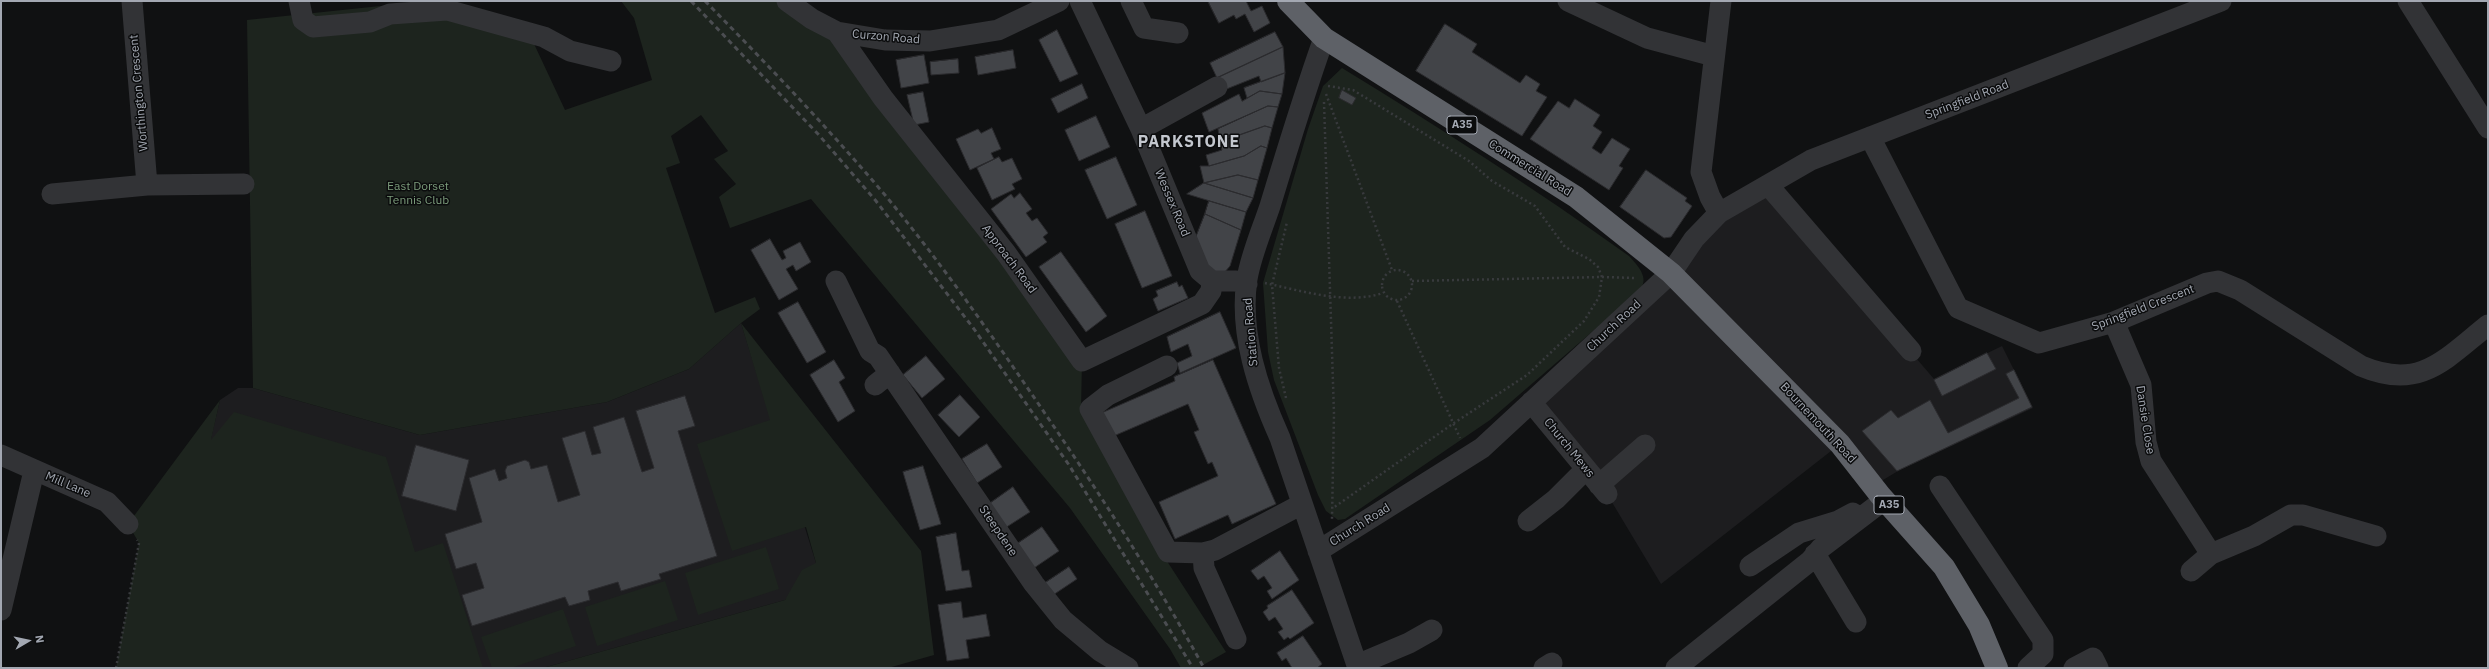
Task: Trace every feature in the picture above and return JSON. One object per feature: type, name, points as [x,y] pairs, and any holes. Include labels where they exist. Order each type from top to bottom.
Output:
[{"type":"highway","name":"Commercial Road","points":[[1288,1],[1324,38],[1576,197],[1671,273]]},
{"type":"highway","name":"Bournemouth Road","points":[[1671,273],[1840,444],[1882,497],[1948,572],[1979,625],[1997,668]]},
{"type":"street","name":"Worthington Crescent","points":[[132,1],[147,185]]},
{"type":"street","points":[[299,1],[303,20],[313,27],[370,22],[390,14],[447,10],[544,37],[570,51],[611,61]]},
{"type":"street","name":"Curzon Road","points":[[787,1],[812,20],[837,32],[885,40],[915,40],[971,35],[998,30],[1059,1]]},
{"type":"street","name":"Wessex Road","points":[[1080,1],[1141,129],[1200,271],[1212,281]]},
{"type":"street","points":[[1132,1],[1144,28],[1178,33]]},
{"type":"street","points":[[1568,1],[1647,38],[1714,56]]},
{"type":"street","points":[[1719,213],[1710,197],[1701,172],[1721,1]]},
{"type":"street","name":"Springfield Road","points":[[1719,213],[1811,160],[2221,1]]},
{"type":"street","points":[[2408,1],[2488,128]]},
{"type":"street","name":"Approach Road","points":[[837,32],[883,98],[1006,253],[1082,361],[1202,304],[1211,292],[1212,281]]},
{"type":"street","name":"Station Road","points":[[1324,38],[1302,101],[1247,281],[1250,348],[1254,372],[1302,504],[1325,547],[1358,667]]},
{"type":"street","points":[[1141,129],[1217,87]]},
{"type":"street","name":"Springfield Crescent","points":[[1870,137],[1958,308],[2039,343],[2114,322],[2207,283],[2218,281],[2240,290],[2361,366],[2380,374],[2407,376],[2419,374],[2433,367],[2488,325]]},
{"type":"street","points":[[52,194],[147,185],[244,184]]},
{"type":"street","points":[[1768,185],[1912,351]]},
{"type":"street","name":"Church Road","points":[[1325,547],[1482,448],[1671,273],[1694,239],[1719,213]]},
{"type":"street","name":"Steepdene","points":[[836,281],[870,351],[878,356],[882,379],[1034,584],[1063,620],[1100,651],[1128,668]]},
{"type":"street","points":[[1212,281],[1247,281]]},
{"type":"street","name":"Dansie Close","points":[[2114,322],[2141,385],[2146,442],[2151,461],[2211,554]]},
{"type":"street","points":[[1167,366],[1108,395],[1090,409],[1168,552],[1203,553],[1215,550],[1302,504]]},
{"type":"street","name":"Church Mews","points":[[1531,402],[1603,490],[1645,445]]},
{"type":"street","name":"Mill Lane","points":[[1,455],[34,471],[107,502],[128,524]]},
{"type":"street","points":[[1528,521],[1556,499],[1586,469]]},
{"type":"street","points":[[1,610],[34,471]]},
{"type":"street","points":[[1940,486],[2043,640],[2043,654],[2028,668]]},
{"type":"street","points":[[1676,668],[1882,497]]},
{"type":"street","points":[[1750,566],[1799,533],[1838,521],[1882,497]]},
{"type":"street","points":[[2191,571],[2211,554],[2254,536],[2291,515],[2303,514],[2376,536]]},
{"type":"street","points":[[1203,553],[1204,568],[1236,639]]},
{"type":"street","points":[[1815,554],[1856,622]]},
{"type":"street","points":[[1358,667],[1409,643],[1432,630]]},
{"type":"street","points":[[2074,668],[2093,658],[2098,668]]},
{"type":"path","points":[[1323,86],[1353,90],[1469,161],[1492,181],[1535,206],[1565,247],[1589,259],[1598,267],[1602,276],[1599,297],[1584,321],[1528,375],[1454,423],[1333,508]]},
{"type":"path","points":[[1325,547],[1333,508],[1334,414],[1332,296],[1325,93],[1342,142],[1392,270]]},
{"type":"path","points":[[1288,218],[1272,285],[1279,368],[1288,404]]},
{"type":"path","points":[[1392,270],[1401,270],[1408,274],[1412,281],[1411,291],[1406,298],[1396,301],[1389,299],[1384,293],[1381,284],[1385,275],[1392,270]]},
{"type":"path","points":[[1412,281],[1602,276],[1637,278]]},
{"type":"path","points":[[1247,281],[1332,296],[1373,296],[1384,293]]},
{"type":"path","points":[[1396,301],[1454,423],[1467,457]]},
{"type":"path","points":[[116,668],[139,543],[128,524]]},
{"type":"shaded area","points":[[1768,185],[1934,379],[2002,346],[2033,408],[1898,471],[1873,486],[1840,444],[1661,584],[1607,494],[1531,402],[1694,239]]},
{"type":"shaded area","points":[[741,323],[816,563],[835,567],[785,600],[543,668],[157,668],[220,400],[238,388],[253,388],[420,435],[607,402],[689,369]]},
{"type":"green space","name":"East Dorset Tennis Club","points":[[428,1],[528,31],[565,110],[652,80],[634,18],[621,1],[787,1],[837,32],[1082,361],[1081,410],[1152,538],[1226,652],[1198,668],[1181,668],[1170,649],[1070,508],[811,199],[730,228],[719,197],[736,184],[714,159],[728,151],[701,115],[671,136],[680,163],[666,168],[715,313],[755,297],[760,309],[741,323],[689,369],[607,402],[420,435],[253,388],[247,20]]},
{"type":"green space","points":[[1342,68],[1487,159],[1594,231],[1629,256],[1637,265],[1644,279],[1641,288],[1637,293],[1490,420],[1345,519],[1338,520],[1326,511],[1318,495],[1274,380],[1268,352],[1263,283],[1308,129],[1323,86]]},
{"type":"green space","points":[[741,323],[921,551],[934,655],[888,668],[543,668],[785,600],[802,570],[816,563],[806,527],[732,551],[697,444],[770,420]]},
{"type":"green space","points":[[220,400],[211,440],[234,412],[386,457],[415,552],[443,543],[483,668],[116,668],[139,543],[128,524]]},
{"type":"green space","points":[[766,547],[779,589],[698,615],[685,573]]},
{"type":"green space","points":[[665,581],[678,620],[597,646],[585,607]]},
{"type":"green space","points":[[563,609],[576,646],[511,668],[492,668],[481,637]]},
{"type":"building","points":[[1208,1],[1246,1],[1251,11],[1262,6],[1270,23],[1254,32],[1245,14],[1236,19],[1234,15],[1219,23]]},
{"type":"building","points":[[1445,24],[1477,44],[1472,52],[1520,83],[1526,75],[1540,84],[1536,91],[1547,97],[1522,136],[1416,71]]},
{"type":"building","points":[[1057,30],[1078,74],[1060,82],[1039,40]]},
{"type":"building","points":[[1275,32],[1283,47],[1217,78],[1210,63]]},
{"type":"building","points":[[1283,47],[1285,73],[1261,82],[1259,76],[1224,90],[1217,78]]},
{"type":"building","points":[[1013,50],[1016,68],[978,75],[975,57]]},
{"type":"building","points":[[924,55],[929,83],[901,88],[896,60]]},
{"type":"building","points":[[958,59],[959,73],[931,75],[930,62]]},
{"type":"building","points":[[1285,73],[1282,94],[1260,91],[1247,98],[1244,88]]},
{"type":"building","points":[[1082,84],[1088,98],[1058,113],[1051,99]]},
{"type":"building","points":[[1342,90],[1356,98],[1352,105],[1339,98]]},
{"type":"building","points":[[1260,91],[1282,94],[1278,107],[1268,106],[1209,132],[1202,113],[1239,94],[1242,101]]},
{"type":"building","points":[[923,92],[929,122],[914,125],[907,95]]},
{"type":"building","points":[[1575,99],[1600,115],[1593,126],[1602,132],[1592,148],[1601,154],[1612,138],[1630,149],[1619,166],[1623,168],[1609,190],[1530,139],[1558,101],[1569,108]]},
{"type":"building","points":[[1268,106],[1278,107],[1272,128],[1265,126],[1220,142],[1218,129]]},
{"type":"building","points":[[1096,116],[1110,147],[1079,161],[1065,130]]},
{"type":"building","points":[[1265,126],[1272,128],[1267,148],[1261,146],[1244,156],[1209,166],[1206,155],[1222,150],[1220,142]]},
{"type":"building","points":[[992,128],[1001,149],[991,153],[994,159],[970,170],[956,139],[978,129],[981,133]]},
{"type":"building","points":[[1261,146],[1267,148],[1258,180],[1238,175],[1204,183],[1200,166],[1209,166],[1244,156]]},
{"type":"building","points":[[999,157],[1002,162],[1012,158],[1022,179],[1012,184],[1015,189],[992,200],[977,168]]},
{"type":"building","points":[[1116,157],[1137,205],[1107,219],[1085,170]]},
{"type":"building","points":[[1646,170],[1687,198],[1685,201],[1692,206],[1671,237],[1664,238],[1620,207]]},
{"type":"building","points":[[1238,175],[1258,180],[1253,198],[1204,183]]},
{"type":"building","points":[[1204,183],[1253,198],[1246,212],[1187,194]]},
{"type":"building","points":[[1020,193],[1032,209],[1026,213],[1032,221],[1037,218],[1048,233],[1043,237],[1047,242],[1026,257],[991,209],[1011,194],[1014,198]]},
{"type":"building","points":[[1209,201],[1246,212],[1241,230],[1205,214]]},
{"type":"building","points":[[1145,211],[1172,276],[1142,288],[1115,224]]},
{"type":"building","points":[[1205,214],[1241,230],[1230,266],[1224,273],[1214,273],[1208,266],[1196,237]]},
{"type":"building","points":[[770,239],[782,260],[786,258],[783,251],[800,242],[811,262],[796,271],[793,265],[786,269],[798,289],[779,300],[751,250]]},
{"type":"building","points":[[1061,252],[1107,316],[1086,332],[1039,267]]},
{"type":"building","points":[[1177,282],[1179,287],[1182,285],[1188,298],[1158,311],[1153,299],[1158,296],[1156,291]]},
{"type":"building","points":[[798,302],[826,352],[807,363],[778,313]]},
{"type":"building","points":[[1220,312],[1236,348],[1180,373],[1177,363],[1192,356],[1188,344],[1171,352],[1167,337]]},
{"type":"building","points":[[1987,353],[1996,369],[1942,396],[1934,380]]},
{"type":"building","points":[[926,356],[945,379],[922,398],[903,375]]},
{"type":"building","points":[[834,360],[845,378],[839,382],[855,411],[838,422],[810,375]]},
{"type":"building","points":[[1213,360],[1276,504],[1232,524],[1228,515],[1175,539],[1159,502],[1218,476],[1212,462],[1208,464],[1194,432],[1199,430],[1188,404],[1109,438],[1099,414],[1175,381],[1174,377]]},
{"type":"building","points":[[2014,370],[2032,407],[1897,471],[1862,431],[1891,410],[1898,418],[1930,400],[1948,433],[2019,398],[2006,374]]},
{"type":"building","points":[[960,395],[980,417],[959,437],[938,415]]},
{"type":"building","points":[[685,396],[695,426],[678,431],[717,556],[659,574],[661,579],[621,591],[618,582],[588,591],[590,600],[569,606],[565,597],[472,626],[462,595],[484,588],[476,563],[456,569],[445,534],[482,522],[469,478],[495,469],[499,481],[507,478],[505,471],[507,466],[525,460],[529,462],[531,469],[547,465],[558,502],[580,495],[562,438],[585,431],[592,455],[601,453],[593,427],[624,417],[642,472],[654,468],[636,411]]},
{"type":"building","points":[[987,444],[1002,467],[977,483],[962,459]]},
{"type":"building","points":[[416,445],[469,460],[456,511],[402,496]]},
{"type":"building","points":[[923,466],[941,524],[920,530],[903,472]]},
{"type":"building","points":[[1013,487],[1030,512],[1005,528],[989,504]]},
{"type":"building","points":[[1042,527],[1059,551],[1034,568],[1017,544]]},
{"type":"building","points":[[956,533],[962,571],[969,570],[972,587],[946,591],[936,537]]},
{"type":"building","points":[[1280,551],[1299,580],[1272,599],[1267,591],[1272,588],[1264,576],[1258,580],[1251,571]]},
{"type":"building","points":[[1069,567],[1077,579],[1053,595],[1045,583]]},
{"type":"building","points":[[1292,590],[1314,623],[1290,639],[1288,637],[1284,640],[1278,632],[1283,629],[1275,617],[1269,621],[1263,612],[1268,608],[1267,606]]},
{"type":"building","points":[[961,602],[963,618],[986,614],[990,636],[966,640],[969,658],[947,661],[938,605]]},
{"type":"building","points":[[1303,636],[1322,664],[1317,668],[1292,668],[1286,658],[1282,661],[1277,653]]},
{"type":"railway","points":[[691,1],[818,134],[876,201],[974,329],[1069,465],[1193,668]]},
{"type":"railway","points":[[705,1],[842,145],[885,195],[948,276],[1088,477],[1148,571],[1204,668]]},
{"type":"district","name":"PARKSTONE","points":[[1189,142]]}]
